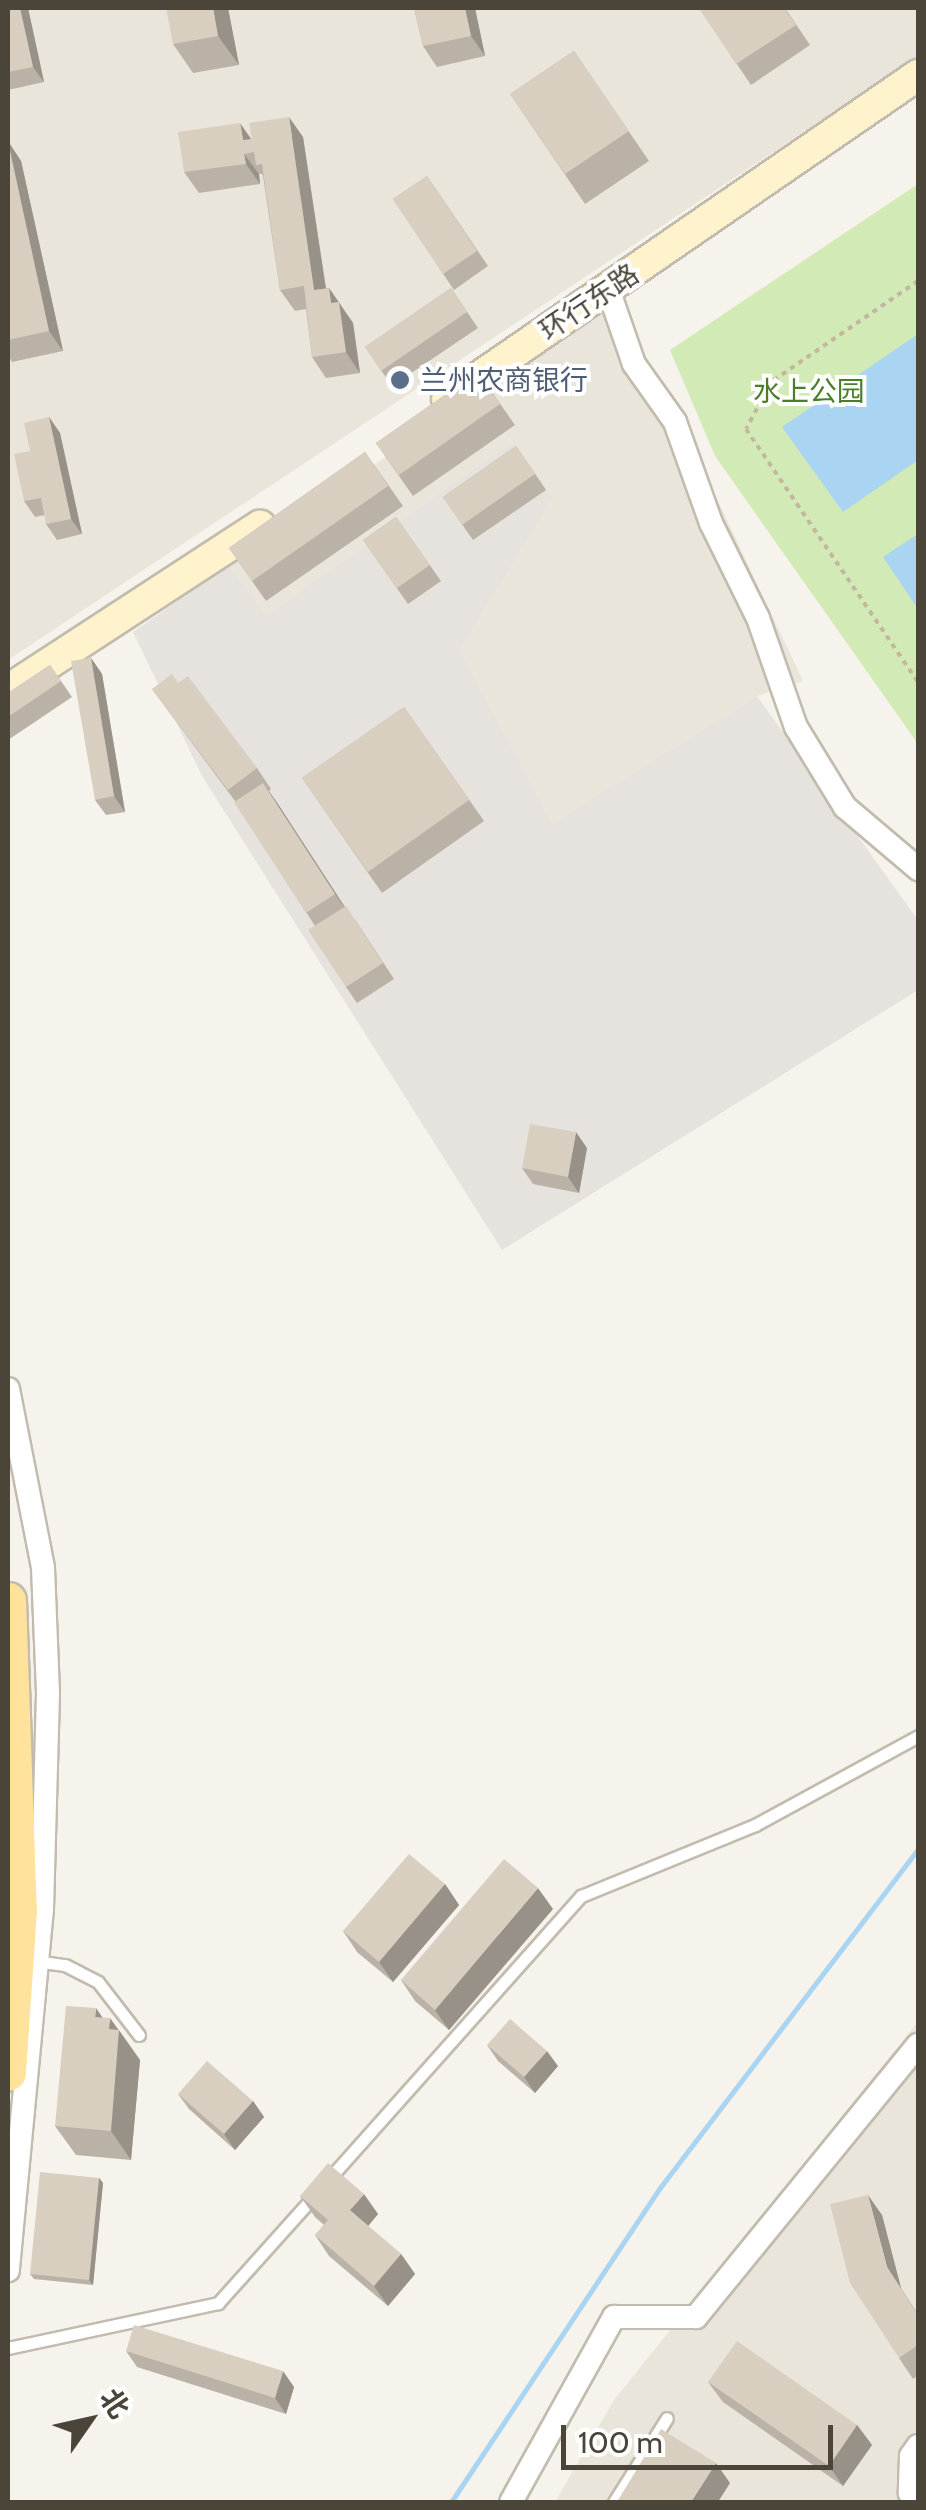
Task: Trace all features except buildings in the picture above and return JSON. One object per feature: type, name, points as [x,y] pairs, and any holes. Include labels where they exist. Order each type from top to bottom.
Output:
[{"type":"main road","points":[[8,1600],[26,1961],[8,2072]]},
{"type":"street","name":"环行东路","points":[[414,422],[918,75]]},
{"type":"street","points":[[608,290],[634,364],[675,422],[711,522],[758,618],[796,728],[845,807],[918,869]]},
{"type":"street","points":[[8,690],[284,510]]},
{"type":"street","points":[[8,1389],[43,1568],[48,1782],[26,1961],[8,2270]]},
{"type":"street","points":[[510,2502],[614,2317],[696,2317],[918,2045]]},
{"type":"street","points":[[918,2446],[911,2456],[910,2493],[918,2499]]},
{"type":"lane","points":[[8,2348],[218,2303],[581,1896],[755,1824],[918,1736]]},
{"type":"lane","points":[[26,1961],[98,1982],[140,2035]]},
{"type":"lane","points":[[614,2502],[667,2418]]},
{"type":"path","points":[[918,281],[771,382],[746,429],[918,682]]},
{"type":"shaded area","points":[[8,8],[918,8],[918,56],[8,660]]},
{"type":"shaded area","points":[[614,299],[641,362],[682,425],[803,681],[757,696],[552,825],[460,650],[552,499],[513,442],[266,617],[229,565]]},
{"type":"shaded area","points":[[514,441],[553,498],[460,650],[552,824],[757,696],[918,920],[918,990],[502,1250],[202,776],[133,632],[229,565],[266,616]]},
{"type":"shaded area","points":[[918,2022],[918,2502],[555,2502],[614,2400]]},
{"type":"green space","name":"水上公园","points":[[918,184],[918,744],[715,456],[670,350]]},
{"type":"water","points":[[918,334],[918,460],[843,512],[782,427]]},
{"type":"water","points":[[918,534],[918,609],[883,557]]},
{"type":"waterway","points":[[451,2502],[659,2189],[918,1849]]},
{"type":"place","name":"兰州农商银行","points":[[400,380]]}]
